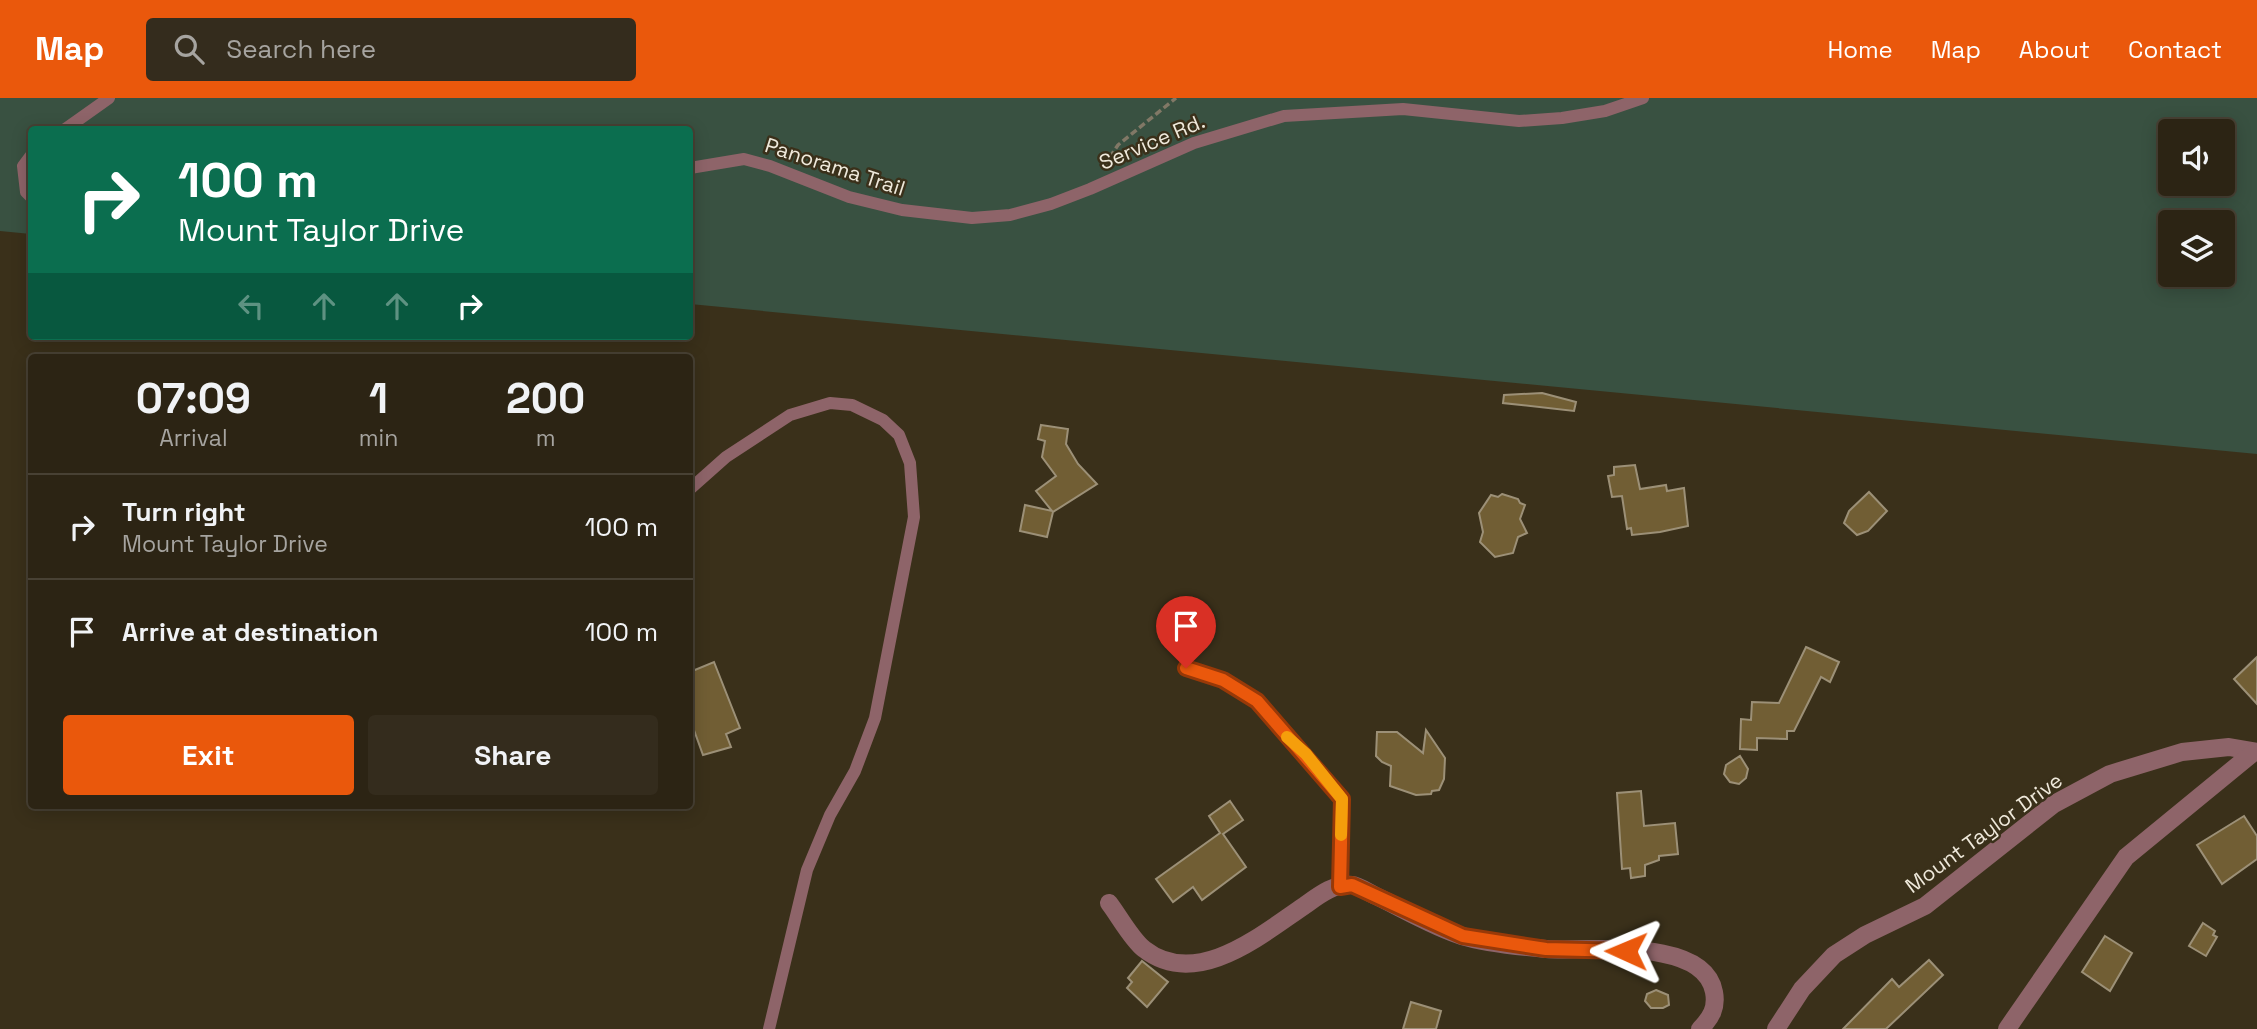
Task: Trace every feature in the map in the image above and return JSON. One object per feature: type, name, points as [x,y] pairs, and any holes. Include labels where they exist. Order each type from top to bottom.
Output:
[{"type":"street","name":"Mount Taylor Drive","points":[[1776,1029],[1802,989],[1834,955],[1865,935],[1925,906],[2054,804],[2110,774],[2182,752],[2228,747],[2255,752]]},
{"type":"street","points":[[2007,1029],[2126,857],[2255,752]]},
{"type":"street","points":[[1109,903],[1143,949],[1170,963],[1191,965],[1213,960],[1252,941],[1329,889],[1352,885],[1463,936],[1546,949],[1653,952],[1679,957],[1700,967],[1713,988],[1715,1001],[1712,1017],[1700,1029]]},
{"type":"lane","points":[[70,126],[110,98]]},
{"type":"lane","name":"Service Rd.","points":[[1090,189],[1194,143],[1284,116],[1403,109],[1519,121],[1605,111],[1643,98]]},
{"type":"lane","points":[[28,159],[23,166],[28,194]]},
{"type":"lane","name":"Panorama Trail","points":[[693,168],[744,159],[770,166],[849,197],[888,207],[972,218],[1010,215],[1051,204],[1090,189]]},
{"type":"lane","points":[[693,486],[726,457],[790,415],[830,402],[852,405],[883,420],[899,435],[910,463],[914,517],[875,718],[855,771],[830,815],[807,870],[769,1029]]},
{"type":"lane","points":[[1186,668],[1223,680],[1257,701],[1342,799],[1340,887]]},
{"type":"path","points":[[1090,189],[1118,145],[1176,98]]},
{"type":"green space","points":[[0,98],[2257,98],[2257,454],[693,304],[693,126],[28,126],[28,234],[0,231]]},
{"type":"building","points":[[1542,393],[1576,402],[1574,411],[1503,403],[1504,395]]},
{"type":"building","points":[[1041,425],[1068,429],[1066,444],[1078,464],[1097,484],[1053,512],[1047,537],[1020,531],[1025,505],[1052,511],[1036,491],[1056,476],[1042,457],[1045,441],[1038,439]]},
{"type":"building","points":[[1635,465],[1640,489],[1666,485],[1667,491],[1684,488],[1688,526],[1632,535],[1631,528],[1627,529],[1622,496],[1612,497],[1608,476],[1614,475],[1614,467]]},
{"type":"building","points":[[1869,492],[1887,511],[1868,531],[1857,535],[1844,523],[1849,511]]},
{"type":"building","points":[[1502,494],[1518,499],[1525,505],[1520,519],[1527,533],[1518,537],[1513,553],[1495,557],[1480,542],[1483,532],[1479,513],[1491,495],[1498,497]]},
{"type":"building","points":[[1806,647],[1839,662],[1830,682],[1821,677],[1794,731],[1787,731],[1787,739],[1757,738],[1757,750],[1740,749],[1741,719],[1751,720],[1752,702],[1779,703]]},
{"type":"building","points":[[2257,657],[2257,704],[2234,679]]},
{"type":"building","points":[[714,662],[740,728],[726,734],[731,747],[703,755],[693,727],[693,671]]},
{"type":"building","points":[[1426,730],[1445,758],[1444,779],[1439,790],[1432,791],[1431,794],[1416,795],[1390,786],[1391,766],[1376,756],[1377,732],[1397,732],[1423,753]]},
{"type":"building","points":[[1740,756],[1748,769],[1746,778],[1739,784],[1730,782],[1724,774],[1726,765]]},
{"type":"building","points":[[1641,791],[1644,826],[1675,823],[1678,854],[1659,856],[1659,860],[1645,865],[1645,876],[1631,878],[1630,868],[1622,869],[1617,793]]},
{"type":"building","points":[[1230,801],[1243,820],[1223,834],[1246,867],[1202,900],[1193,887],[1173,902],[1156,879],[1220,833],[1209,816]]},
{"type":"building","points":[[2244,816],[2257,836],[2257,859],[2222,884],[2197,845]]},
{"type":"building","points":[[2203,923],[2215,931],[2213,935],[2217,937],[2206,956],[2189,946]]},
{"type":"building","points":[[2105,936],[2132,953],[2110,991],[2082,972]]},
{"type":"building","points":[[1929,960],[1943,975],[1886,1029],[1843,1029],[1892,979],[1899,987]]},
{"type":"building","points":[[1142,961],[1168,982],[1147,1007],[1127,988],[1132,982],[1128,978]]},
{"type":"building","points":[[1656,990],[1668,995],[1669,1005],[1651,1008],[1645,1001],[1647,994]]},
{"type":"building","points":[[1411,1002],[1441,1011],[1436,1029],[1403,1029]]},
{"type":"slow traffic","points":[[1287,737],[1306,754],[1342,799],[1341,835]]},
{"type":"route","points":[[1186,668],[1223,680],[1257,701],[1278,728],[1306,754],[1342,799],[1340,887],[1352,885],[1463,936],[1546,949],[1626,951]]}]
